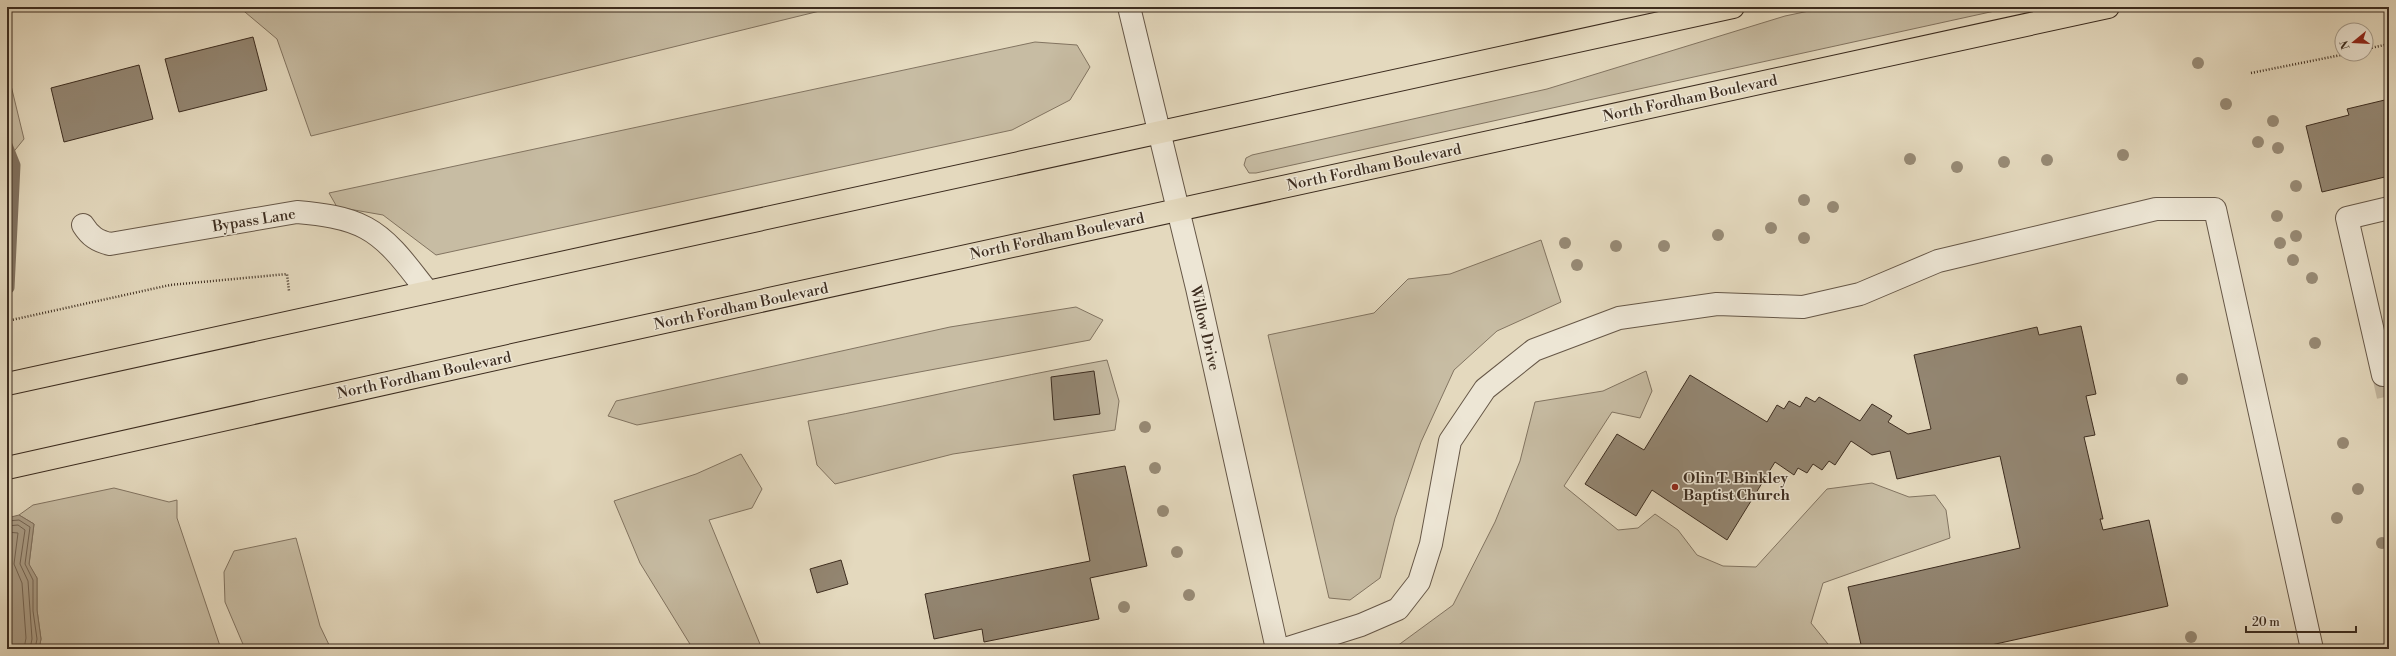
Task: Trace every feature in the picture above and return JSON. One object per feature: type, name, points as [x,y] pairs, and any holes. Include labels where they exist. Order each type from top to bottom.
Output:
[{"type":"highway","points":[[7,384],[1733,7]]},
{"type":"highway","name":"North Fordham Boulevard","points":[[7,468],[1176,210],[2108,7]]},
{"type":"street","name":"Willow Drive","points":[[1129,7],[1160,133],[1176,210],[1197,288],[1277,649]]},
{"type":"street","points":[[2383,375],[2347,218],[2389,208]]},
{"type":"street","points":[[1285,649],[1361,625],[1398,609],[1419,582],[1431,544],[1450,441],[1485,389],[1534,350],[1619,318],[1718,304],[1803,307],[1860,294],[1938,261],[2156,209],[2215,209],[2312,649]]},
{"type":"street","name":"Bypass Lane","points":[[83,225],[93,238],[100,242],[110,244],[297,212],[324,215],[366,228],[389,245],[428,292]]},
{"type":"path","points":[[2374,47],[2389,44]]},
{"type":"path","points":[[2251,74],[2334,57]]},
{"type":"path","points":[[7,321],[170,285],[287,274]]},
{"type":"shaded area","points":[[239,7],[836,7],[311,136],[277,39]]},
{"type":"shaded area","points":[[1828,7],[2013,7],[1256,173],[1249,173],[1244,165],[1246,158],[1252,155],[1547,89],[1785,16]]},
{"type":"shaded area","points":[[1035,42],[1077,45],[1090,67],[1070,100],[1012,130],[436,255],[383,215],[337,207],[329,193]]},
{"type":"shaded area","points":[[7,69],[24,139],[7,160]]},
{"type":"shaded area","points":[[1541,240],[1561,302],[1497,331],[1454,370],[1421,442],[1395,518],[1380,578],[1350,600],[1329,598],[1268,335],[1374,313],[1408,279],[1450,274]]},
{"type":"shaded area","points":[[1076,307],[1103,320],[1090,340],[637,425],[608,416],[616,401],[950,327]]},
{"type":"shaded area","points":[[1107,360],[1119,401],[1115,430],[953,454],[835,484],[817,465],[808,421],[1032,374]]},
{"type":"shaded area","points":[[1646,371],[1652,391],[1640,418],[1612,412],[1564,486],[1618,530],[1638,528],[1655,514],[1678,530],[1697,555],[1723,566],[1756,567],[1827,489],[1872,483],[1909,497],[1935,495],[1946,510],[1950,538],[1823,583],[1811,623],[1832,649],[1393,649],[1453,605],[1495,522],[1520,461],[1535,402],[1603,391]]},
{"type":"shaded area","points":[[741,454],[762,489],[752,508],[709,520],[762,649],[693,649],[640,563],[614,501],[696,474]]},
{"type":"shaded area","points":[[114,488],[169,502],[177,500],[177,518],[221,649],[39,649],[41,639],[37,610],[37,578],[29,565],[34,524],[19,515],[33,505]]},
{"type":"shaded area","points":[[296,538],[320,626],[331,649],[245,649],[225,602],[224,572],[234,551]]},
{"type":"water","points":[[19,515],[34,524],[29,564],[37,578],[37,610],[41,639],[39,649],[7,649],[7,518]]},
{"type":"building","points":[[253,37],[267,90],[179,112],[165,59]]},
{"type":"building","points":[[139,65],[153,119],[64,142],[51,88]]},
{"type":"building","points":[[2389,99],[2389,176],[2322,192],[2306,126],[2349,115],[2347,109]]},
{"type":"building","name":"Olin T. Binkley Baptist Church","points":[[2081,326],[2096,394],[2086,396],[2095,435],[2084,437],[2103,519],[2100,519],[2103,530],[2149,520],[2168,606],[1973,649],[1862,649],[1848,587],[2020,548],[2000,456],[1897,479],[1890,451],[1872,455],[1851,441],[1835,465],[1829,461],[1822,470],[1813,464],[1807,473],[1798,468],[1794,475],[1775,462],[1727,540],[1652,490],[1636,516],[1585,484],[1617,434],[1644,450],[1690,375],[1767,422],[1777,405],[1784,409],[1789,401],[1800,407],[1806,397],[1815,402],[1819,397],[1860,421],[1872,404],[1892,416],[1888,422],[1908,434],[1931,429],[1914,355],[2037,327],[2039,335]]},
{"type":"building","points":[[1094,371],[1100,414],[1054,420],[1051,377]]},
{"type":"building","points":[[1125,466],[1147,566],[1090,578],[1099,619],[984,642],[982,629],[934,639],[925,594],[1090,561],[1073,475]]},
{"type":"building","points":[[841,560],[848,584],[817,593],[810,569]]},
{"type":"waterway","points":[[7,145],[15,165],[9,288]]},
{"type":"tunnel","points":[[2383,375],[2389,402]]},
{"type":"place","name":"Olin T. Binkley Baptist Church","points":[[1675,487]]}]
